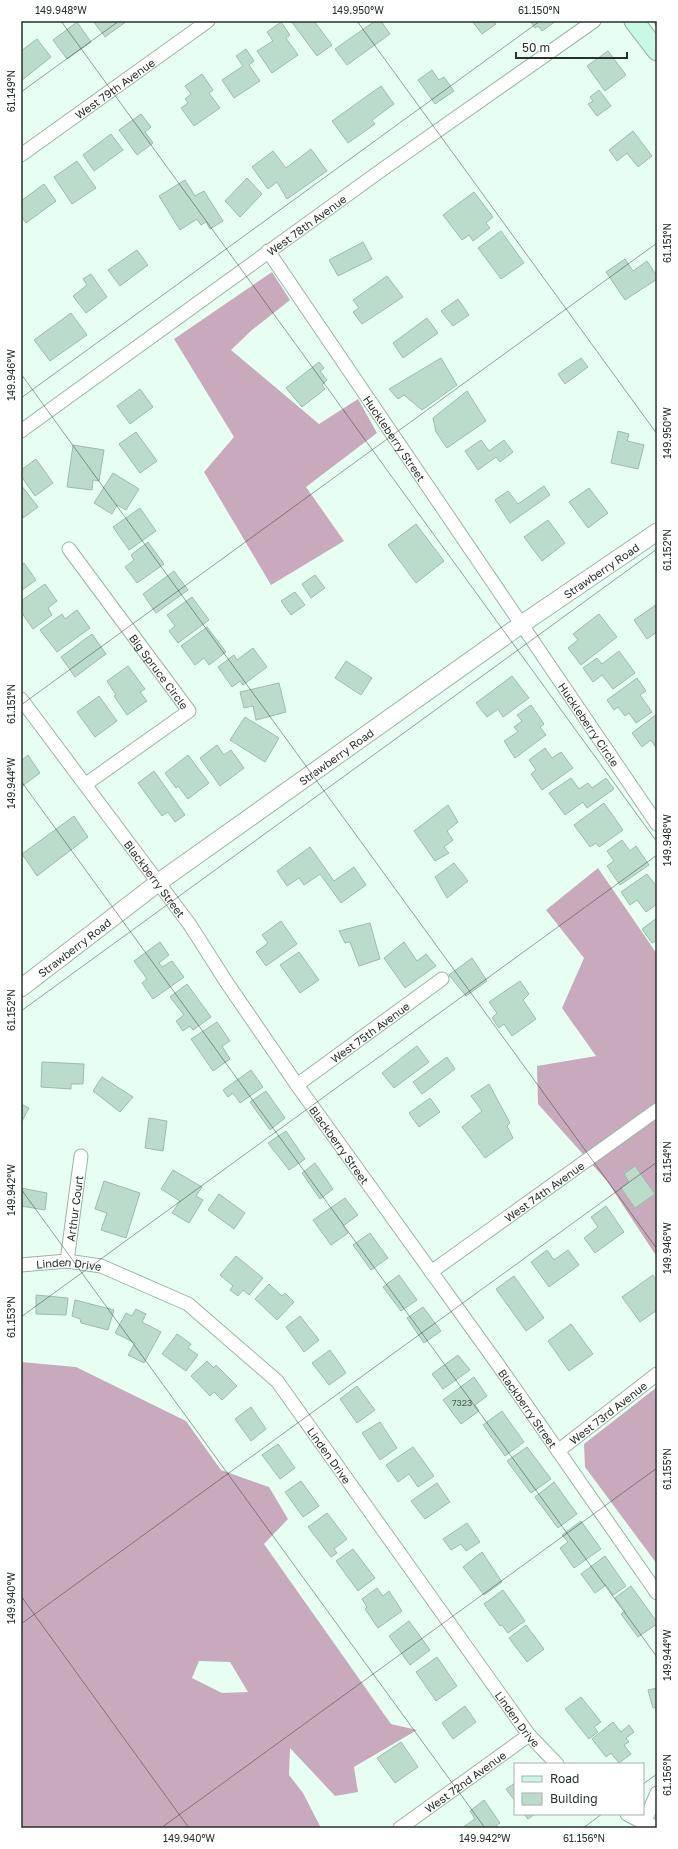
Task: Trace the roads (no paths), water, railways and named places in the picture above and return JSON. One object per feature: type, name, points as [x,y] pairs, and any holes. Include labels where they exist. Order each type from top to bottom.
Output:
[{"type":"main road","points":[[634,21],[657,52]]},
{"type":"street","name":"West 79th Avenue","points":[[21,155],[208,21]]},
{"type":"street","name":"West 78th Avenue","points":[[21,431],[383,169],[594,21]]},
{"type":"street","name":"Huckleberry Street","points":[[268,252],[522,624]]},
{"type":"street","name":"Strawberry Road","points":[[21,988],[159,882],[522,624],[657,532]]},
{"type":"street","name":"Big Spruce Circle","points":[[68,549],[189,710],[86,784]]},
{"type":"street","name":"Huckleberry Circle","points":[[522,624],[657,824]]},
{"type":"street","name":"Blackberry Street","points":[[21,699],[190,925],[227,983],[297,1085],[558,1451],[657,1593]]},
{"type":"street","name":"West 75th Avenue","points":[[297,1085],[442,979]]},
{"type":"street","name":"West 74th Avenue","points":[[430,1272],[657,1110]]},
{"type":"street","name":"Arthur Court","points":[[67,1261],[81,1156]]},
{"type":"street","name":"Linden Drive","points":[[21,1265],[67,1261],[101,1266],[188,1304],[277,1381],[529,1735],[556,1763]]},
{"type":"street","name":"West 73rd Avenue","points":[[558,1451],[657,1374]]},
{"type":"street","name":"West 72nd Avenue","points":[[400,1828],[529,1735]]},
{"type":"street","points":[[644,1823],[657,1793]]},
{"type":"street","points":[[629,1815],[644,1823],[657,1827]]}]
